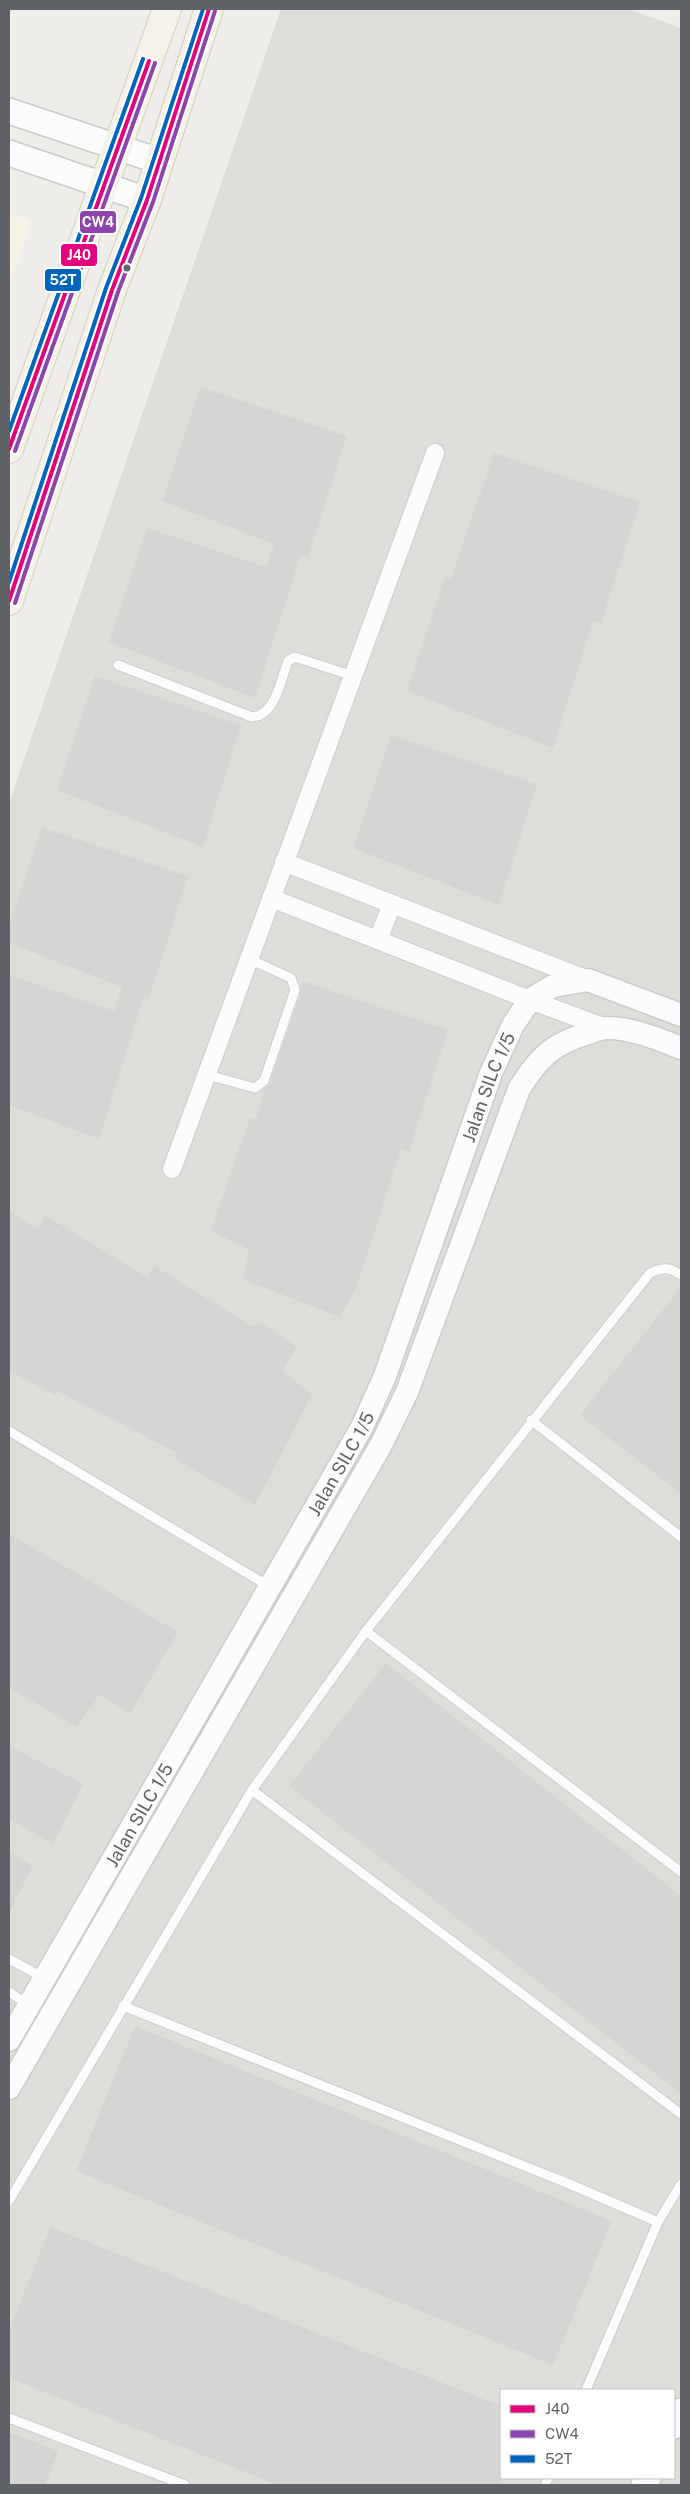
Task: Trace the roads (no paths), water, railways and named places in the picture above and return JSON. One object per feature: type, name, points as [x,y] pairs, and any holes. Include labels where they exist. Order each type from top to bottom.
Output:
[{"type":"main road","points":[[9,449],[167,9]]},
{"type":"main road","points":[[9,601],[112,290],[147,200],[209,9]]},
{"type":"main road","points":[[9,110],[159,162]]},
{"type":"main road","points":[[9,153],[147,200]]},
{"type":"main road","points":[[675,2424],[681,2411]]},
{"type":"street","points":[[172,1169],[435,452]]},
{"type":"street","points":[[284,862],[681,1015]]},
{"type":"street","points":[[272,898],[606,1028]]},
{"type":"street","points":[[378,940],[392,904]]},
{"type":"street","name":"Jalan SILC 1/5","points":[[9,2040],[362,1427],[385,1376],[492,1073],[513,1025],[530,1000],[553,986],[588,980]]},
{"type":"street","name":"Jalan SILC 1/5","points":[[9,2088],[381,1445],[407,1392],[519,1089],[542,1058],[566,1039],[606,1028],[645,1034],[681,1048]]},
{"type":"lane","points":[[118,665],[252,717],[261,717],[269,710],[288,661],[295,657],[353,676]]},
{"type":"lane","points":[[207,1075],[256,1088],[264,1081],[295,990],[291,978],[249,959]]},
{"type":"lane","points":[[9,2201],[252,1790],[366,1632],[531,1420],[650,1273],[661,1267],[674,1270],[681,1275]]},
{"type":"lane","points":[[531,1420],[681,1536]]},
{"type":"lane","points":[[9,1430],[270,1588]]},
{"type":"lane","points":[[366,1632],[681,1872]]},
{"type":"lane","points":[[252,1790],[681,2114]]},
{"type":"lane","points":[[9,1959],[45,1978]]},
{"type":"lane","points":[[9,1992],[29,2005]]},
{"type":"lane","points":[[123,2006],[558,2179],[658,2222]]},
{"type":"lane","points":[[586,2389],[658,2222],[681,2184]]},
{"type":"lane","points":[[9,2418],[186,2485]]}]
